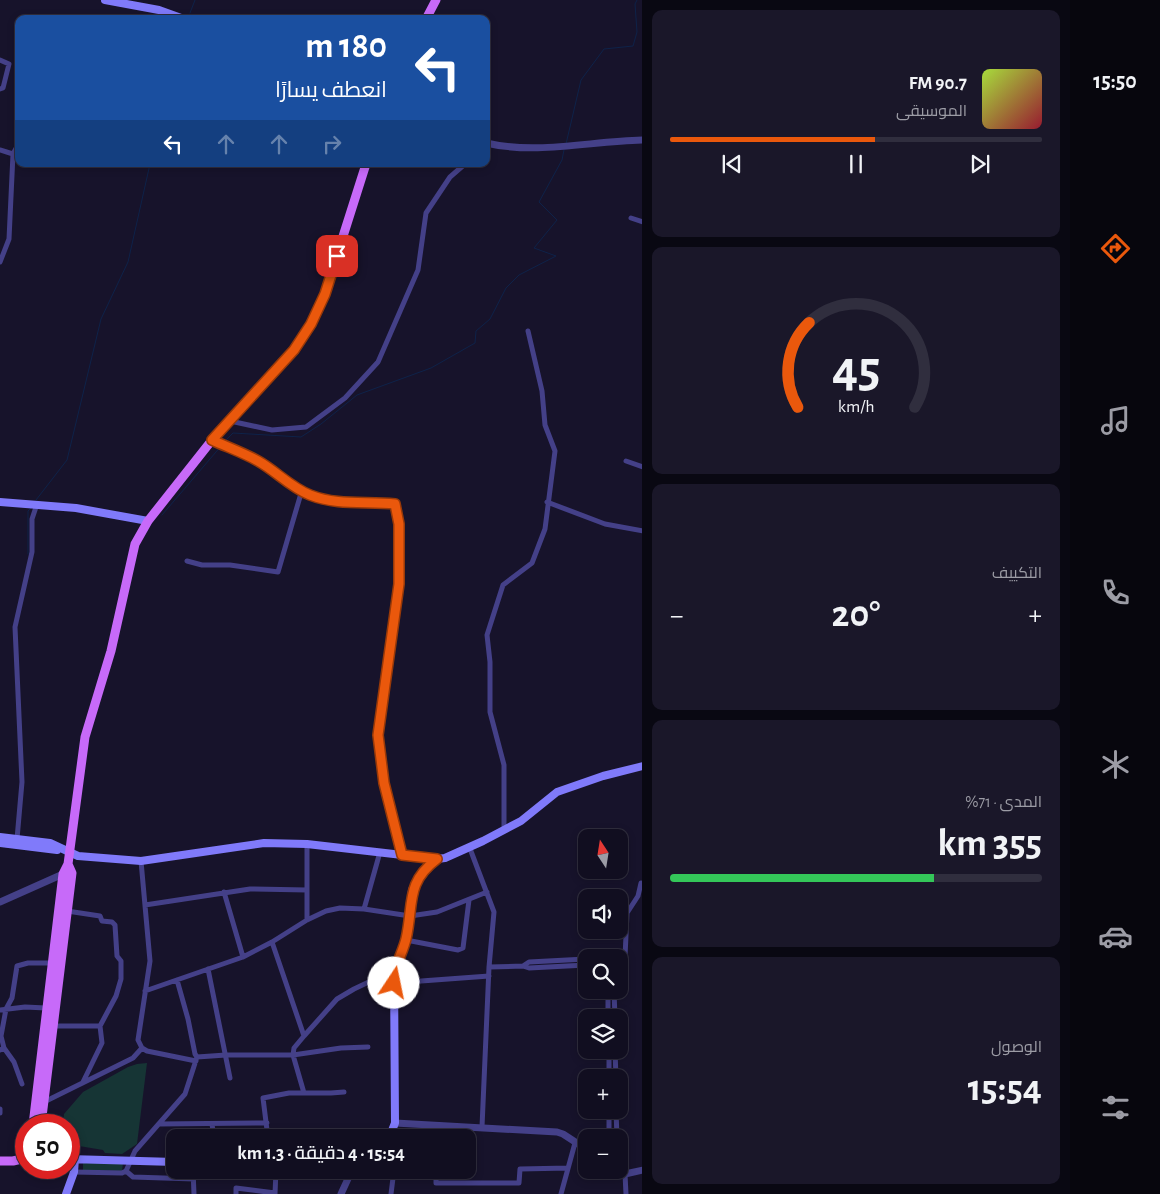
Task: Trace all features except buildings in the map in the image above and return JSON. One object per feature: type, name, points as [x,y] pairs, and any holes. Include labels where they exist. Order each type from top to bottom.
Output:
[{"type":"main road","points":[[104,0],[159,10],[174,15]]},
{"type":"main road","points":[[428,15],[436,0]]},
{"type":"main road","points":[[34,1114],[63,874],[68,864],[85,737],[111,651],[135,544],[148,520],[212,440],[294,350],[311,324],[325,294],[365,167]]},
{"type":"main road","points":[[0,502],[76,508],[148,520]]},
{"type":"main road","points":[[0,837],[50,843],[78,856],[141,860],[264,843],[307,844],[437,859],[445,858],[521,821],[558,792],[603,776],[642,766]]},
{"type":"main road","points":[[0,843],[69,852]]},
{"type":"main road","points":[[393,1129],[395,1123],[394,970],[406,940],[412,890],[426,868],[437,859]]},
{"type":"main road","points":[[42,1114],[72,873],[68,864]]},
{"type":"main road","points":[[0,1155],[15,1156]]},
{"type":"main road","points":[[80,1159],[166,1162]]},
{"type":"main road","points":[[0,1161],[15,1160]]},
{"type":"main road","points":[[66,1194],[71,1179]]},
{"type":"street","points":[[0,60],[9,64],[3,88],[0,89]]},
{"type":"street","points":[[490,144],[543,147],[642,140]]},
{"type":"street","points":[[0,150],[13,154]]},
{"type":"street","points":[[0,262],[9,239],[13,154],[15,150]]},
{"type":"street","points":[[230,421],[272,430],[306,428],[345,398],[378,362],[418,270],[426,214],[450,178],[463,167]]},
{"type":"street","points":[[631,218],[642,222]]},
{"type":"street","points":[[504,830],[504,765],[490,712],[490,662],[487,635],[503,586],[532,563],[545,529],[555,451],[545,425],[542,391],[528,331]]},
{"type":"street","points":[[212,440],[258,461],[286,482],[310,495],[339,502],[395,504],[399,524],[399,584],[378,735],[384,783],[402,855]]},
{"type":"street","points":[[626,461],[642,467]]},
{"type":"street","points":[[187,561],[202,565],[230,565],[278,572],[302,490]]},
{"type":"street","points":[[547,502],[604,524],[642,531]]},
{"type":"street","points":[[17,839],[22,782],[15,641],[16,626],[32,552],[32,519],[37,504]]},
{"type":"street","points":[[307,844],[307,920]]},
{"type":"street","points":[[469,846],[494,912],[489,967],[482,1127]]},
{"type":"street","points":[[364,909],[380,852]]},
{"type":"street","points":[[141,860],[150,961],[138,1040],[142,1048],[147,1051],[196,1059],[226,1055],[293,1055],[341,1048],[368,1047]]},
{"type":"street","points":[[0,902],[63,874]]},
{"type":"street","points":[[625,949],[627,913],[638,896],[641,883]]},
{"type":"street","points":[[145,905],[250,889],[307,890]]},
{"type":"street","points":[[224,892],[243,957]]},
{"type":"street","points":[[145,991],[243,957],[326,911],[340,908],[364,909],[410,916],[437,912],[487,892]]},
{"type":"street","points":[[406,940],[458,950],[463,948],[469,900]]},
{"type":"street","points":[[67,910],[100,916],[102,921],[112,922],[115,925],[117,956],[121,961],[121,979],[116,996],[100,1026],[102,1043],[83,1082]]},
{"type":"street","points":[[272,942],[304,1036]]},
{"type":"street","points":[[523,966],[529,962],[578,959]]},
{"type":"street","points":[[22,1084],[14,1062],[2,1049],[3,1010],[12,998],[17,966],[28,963],[52,963]]},
{"type":"street","points":[[489,967],[578,966]]},
{"type":"street","points":[[208,969],[230,1078]]},
{"type":"street","points":[[304,1092],[293,1055],[294,1048],[337,999],[394,970]]},
{"type":"street","points":[[394,983],[489,976]]},
{"type":"street","points":[[80,1172],[122,1173],[126,1171],[135,1151],[185,1094],[196,1059],[188,1019],[177,980]]},
{"type":"street","points":[[3,1010],[25,1007],[46,1008]]},
{"type":"street","points":[[53,1026],[100,1026]]},
{"type":"street","points":[[44,1102],[133,1058],[142,1048]]},
{"type":"street","points":[[267,1129],[263,1098],[289,1093],[344,1092]]},
{"type":"street","points":[[159,1124],[267,1123]]},
{"type":"street","points":[[395,1123],[557,1132],[578,1144]]},
{"type":"street","points":[[212,1124],[213,1129]]},
{"type":"street","points":[[561,1194],[575,1142]]},
{"type":"street","points":[[436,1179],[436,1183],[519,1183],[520,1168],[568,1168]]},
{"type":"street","points":[[628,1171],[642,1170]]},
{"type":"street","points":[[126,1171],[133,1177],[166,1178]]},
{"type":"street","points":[[194,1179],[194,1194]]},
{"type":"street","points":[[236,1194],[236,1188],[275,1193],[276,1179]]},
{"type":"street","points":[[342,1194],[348,1179]]},
{"type":"street","points":[[391,1194],[393,1179]]},
{"type":"street","points":[[623,1179],[626,1194]]},
{"type":"green space","points":[[147,1063],[137,1144],[122,1154],[105,1153],[103,1150],[80,1146],[80,1114],[64,1114],[83,1092],[137,1064]]},
{"type":"green space","points":[[83,1162],[123,1163],[122,1171],[83,1170]]},
{"type":"waterway","points":[[190,13],[195,0]]},
{"type":"waterway","points":[[566,144],[581,80],[604,49],[633,46],[637,32],[635,4],[637,0]]},
{"type":"waterway","points":[[224,442],[233,433],[301,437],[321,424],[357,395],[431,368],[475,343],[476,331],[490,319],[506,288],[519,275],[556,256],[534,248],[557,220],[539,202],[562,160],[564,150]]},
{"type":"waterway","points":[[36,500],[67,460],[101,319],[128,262],[149,167]]},
{"type":"waterway","points":[[162,515],[222,445]]},
{"type":"waterway","points":[[28,554],[28,511],[31,508]]},
{"type":"route","points":[[337,256],[325,294],[311,324],[294,350],[212,440],[258,461],[286,482],[310,495],[339,502],[395,504],[399,524],[399,584],[378,735],[384,783],[402,855],[437,859],[426,868],[412,890],[406,940],[394,970],[394,983]]}]
